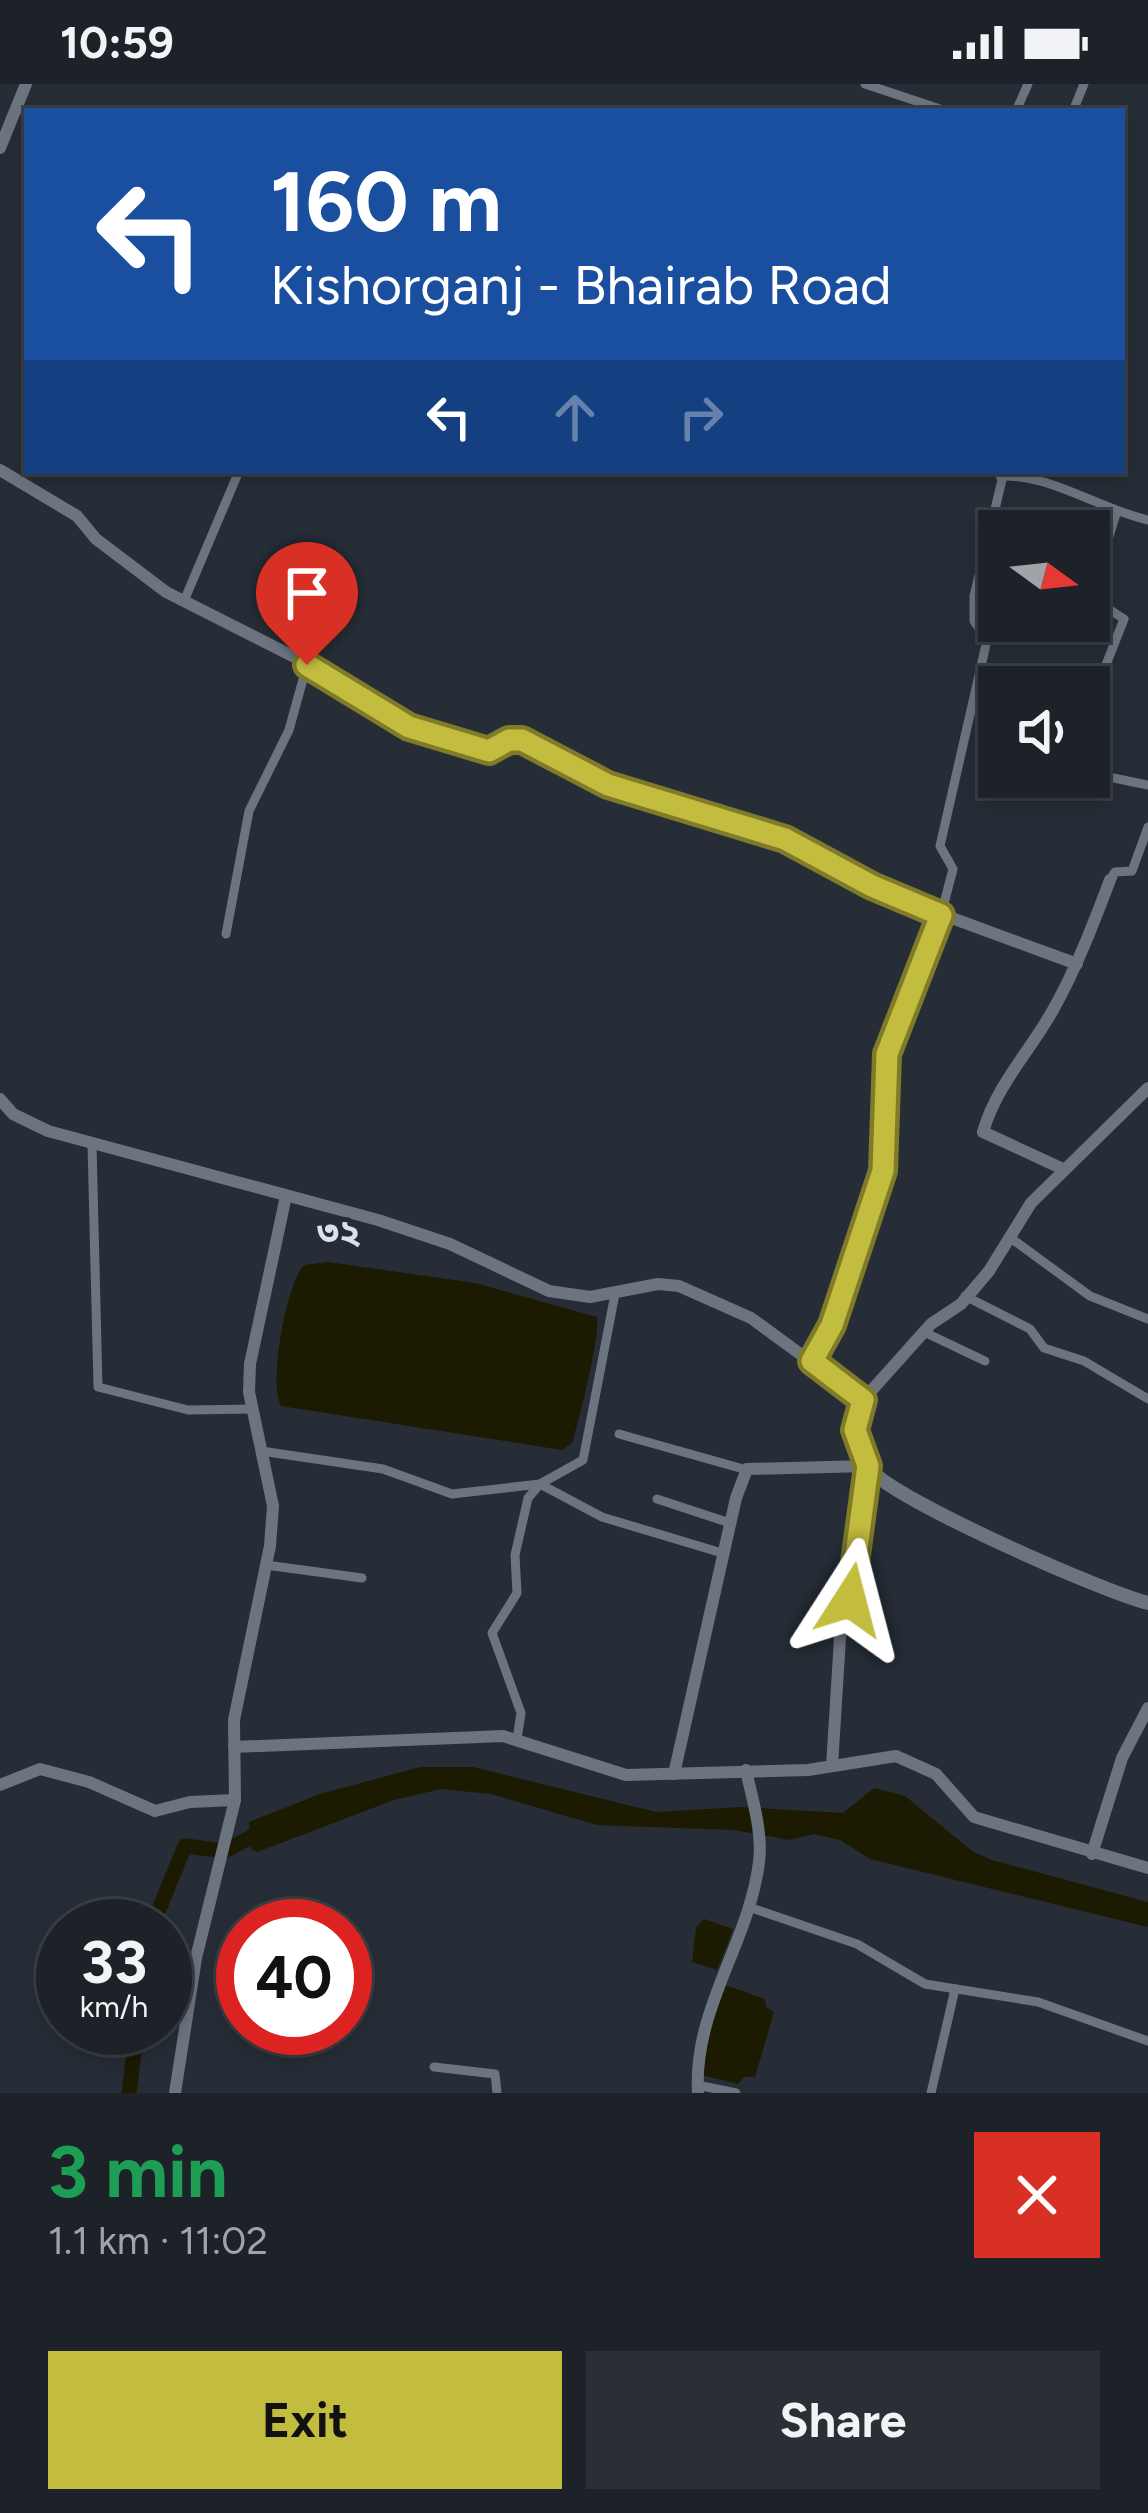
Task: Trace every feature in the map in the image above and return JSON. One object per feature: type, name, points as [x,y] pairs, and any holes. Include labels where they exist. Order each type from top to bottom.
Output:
[{"type":"main road","points":[[863,1400],[855,1430],[868,1466],[892,1485],[1040,1562],[1148,1603]]},
{"type":"street","points":[[0,148],[26,84]]},
{"type":"street","points":[[865,84],[937,108]]},
{"type":"street","points":[[0,470],[77,516],[138,573],[440,740],[489,751],[509,740],[522,740],[608,785],[785,839],[872,886],[1077,964]]},
{"type":"street","points":[[184,601],[238,474]]},
{"type":"street","points":[[812,1361],[832,1325],[883,1171],[887,1054],[941,915],[953,867],[940,846],[986,648],[986,637],[974,621],[974,596],[999,474]]},
{"type":"street","points":[[1005,474],[1040,480],[1116,514],[1148,520]]},
{"type":"street","points":[[1105,666],[1124,619],[1090,597],[1116,514]]},
{"type":"street","points":[[226,934],[249,811],[289,730],[307,665]]},
{"type":"street","points":[[1110,777],[1148,784]]},
{"type":"street","points":[[1063,1169],[983,1132],[1000,1086],[1031,1048],[1077,964],[1115,872],[1132,871],[1148,827]]},
{"type":"street","points":[[0,1100],[31,1125],[450,1244],[549,1291],[616,1294],[658,1284],[680,1286],[728,1305],[863,1400],[924,1332],[965,1296],[1012,1239],[1031,1203],[1148,1088]]},
{"type":"street","points":[[92,1145],[98,1387],[188,1410],[253,1409]]},
{"type":"street","points":[[175,2093],[207,1915],[234,1805],[234,1720],[266,1565],[273,1506],[253,1409],[254,1338],[286,1196]]},
{"type":"street","points":[[1012,1239],[1090,1296],[1148,1319]]},
{"type":"street","points":[[261,1451],[383,1469],[452,1494],[540,1484],[577,1469],[584,1460],[616,1294]]},
{"type":"street","points":[[965,1296],[1034,1331],[1044,1348],[1084,1361],[1148,1400]]},
{"type":"street","points":[[924,1332],[985,1361]]},
{"type":"street","points":[[620,1434],[747,1470],[766,1465],[868,1466],[840,1638],[832,1766]]},
{"type":"street","points":[[674,1774],[722,1553],[747,1470]]},
{"type":"street","points":[[540,1484],[602,1517],[722,1553]]},
{"type":"street","points":[[517,1739],[521,1714],[492,1634],[517,1593],[518,1533],[528,1498],[540,1484]]},
{"type":"street","points":[[656,1499],[730,1523]]},
{"type":"street","points":[[266,1565],[362,1578]]},
{"type":"street","points":[[1092,1854],[1122,1758],[1148,1708]]},
{"type":"street","points":[[233,1747],[439,1736],[517,1739],[579,1764],[626,1775],[832,1766],[896,1756],[936,1774],[974,1817],[1148,1868]]},
{"type":"street","points":[[2,1788],[40,1769],[88,1782],[154,1811],[190,1802],[234,1805]]},
{"type":"street","points":[[736,2093],[698,2089],[694,2067],[700,2034],[749,1906],[760,1848],[746,1770]]},
{"type":"street","points":[[749,1906],[860,1945],[911,1978],[1038,2002],[1148,2041]]},
{"type":"street","points":[[931,2093],[955,1989]]},
{"type":"street","points":[[434,2067],[495,2074],[497,2093]]},
{"type":"shaded area","points":[[328,1262],[475,1283],[597,1317],[572,1443],[562,1450],[281,1406],[278,1357],[291,1292],[304,1265]]},
{"type":"shaded area","points":[[420,1767],[473,1767],[656,1812],[741,1807],[843,1813],[874,1788],[905,1796],[972,1851],[992,1860],[1148,1902],[1148,1927],[870,1859],[840,1840],[814,1834],[789,1840],[734,1830],[597,1825],[491,1794],[441,1789],[394,1800],[257,1852],[251,1849],[249,1822],[320,1794]]},
{"type":"shaded area","points":[[704,1919],[733,1929],[717,1970],[692,1962],[696,1928]]},
{"type":"shaded area","points":[[722,1984],[765,1999],[766,2007],[774,2012],[755,2077],[744,2077],[738,2084],[701,2075],[697,2060]]},
{"type":"waterway","points":[[163,1899],[185,1846],[225,1851],[262,1831]]},
{"type":"waterway","points":[[129,2093],[134,2055]]},
{"type":"district","name":"৩২","points":[[339,1232]]},
{"type":"route","points":[[307,665],[334,677],[409,727],[440,740],[489,751],[509,740],[522,740],[598,782],[716,814],[785,839],[872,886],[941,915],[887,1054],[889,1102],[883,1171],[832,1325],[812,1361],[863,1400],[855,1430],[868,1466],[850,1600]]}]
